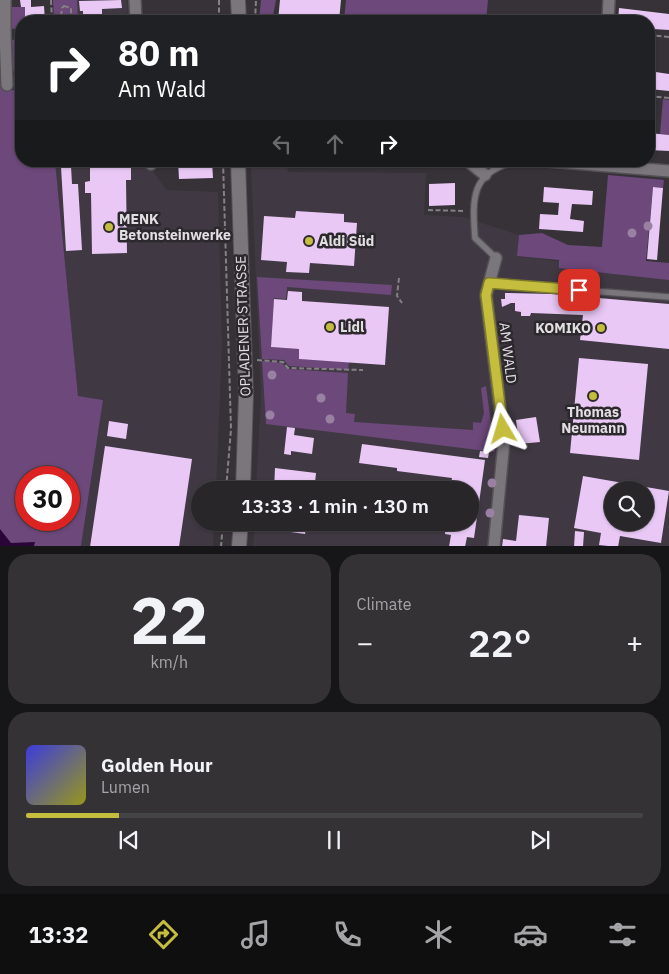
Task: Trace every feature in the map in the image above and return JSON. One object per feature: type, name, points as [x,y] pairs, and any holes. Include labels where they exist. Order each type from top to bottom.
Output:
[{"type":"street","points":[[4,0],[3,33],[7,84]]},
{"type":"street","points":[[135,0],[136,15]]},
{"type":"street","points":[[238,0],[239,15]]},
{"type":"street","points":[[241,15],[245,0]]},
{"type":"street","points":[[608,15],[609,0]]},
{"type":"street","name":"OPLADENER STRASSE","points":[[238,167],[245,360],[246,426],[243,481]]},
{"type":"street","points":[[475,167],[485,175]]},
{"type":"street","points":[[635,167],[669,171]]},
{"type":"street","name":"AM WALD","points":[[494,546],[504,441],[486,295],[496,258]]},
{"type":"street","points":[[239,546],[240,531]]},
{"type":"lane","points":[[485,175],[497,167]]},
{"type":"lane","name":"AM WALD","points":[[485,175],[478,186],[473,212],[475,238],[496,258]]},
{"type":"lane","points":[[489,283],[669,297]]},
{"type":"path","points":[[51,0],[52,15]]},
{"type":"path","points":[[218,0],[219,15]]},
{"type":"path","points":[[255,15],[256,0]]},
{"type":"path","points":[[61,15],[64,6],[71,8],[71,15]]},
{"type":"path","points":[[655,36],[669,37]]},
{"type":"path","points":[[655,97],[669,98]]},
{"type":"path","points":[[223,167],[231,429],[227,481]]},
{"type":"path","points":[[428,210],[473,212]]},
{"type":"path","points":[[399,278],[397,296],[402,303]]},
{"type":"path","points":[[245,360],[283,362],[288,368],[363,370]]},
{"type":"path","points":[[221,546],[222,531]]},
{"type":"shaded area","points":[[53,0],[77,0],[78,15],[54,15]]},
{"type":"shaded area","points":[[58,0],[127,0],[128,15],[59,15]]},
{"type":"shaded area","points":[[261,0],[276,0],[273,15],[260,15]]},
{"type":"shaded area","points":[[346,0],[488,0],[487,15],[345,15]]},
{"type":"shaded area","points":[[10,7],[25,7],[25,15],[15,15],[15,29],[11,29]]},
{"type":"shaded area","points":[[12,40],[15,40],[15,71],[13,71]]},
{"type":"shaded area","points":[[0,70],[2,70],[3,88],[15,91],[15,167],[56,167],[78,396],[103,400],[81,546],[0,546]]},
{"type":"shaded area","points":[[663,99],[669,100],[669,135],[660,134]]},
{"type":"shaded area","points":[[56,167],[150,167],[166,190],[218,192],[222,344],[216,481],[191,481],[191,531],[214,531],[213,546],[81,546],[103,400],[78,396]]},
{"type":"shaded area","points":[[251,167],[287,167],[288,172],[426,173],[424,215],[463,217],[519,235],[517,256],[669,275],[669,546],[253,546],[254,531],[479,531],[479,481],[256,481],[261,396]]},
{"type":"shaded area","points":[[608,175],[664,180],[663,188],[653,187],[646,261],[669,263],[669,280],[559,268],[559,260],[517,256],[519,235],[542,233],[568,245],[602,247]]},
{"type":"shaded area","points":[[257,277],[392,285],[391,295],[287,287],[286,299],[274,298],[271,347],[299,349],[299,359],[349,362],[348,370],[289,366],[284,360],[262,359]]},
{"type":"shaded area","points":[[262,361],[282,363],[288,369],[348,373],[346,413],[355,414],[354,422],[473,430],[473,422],[481,423],[484,413],[481,388],[486,386],[495,452],[266,424]]},
{"type":"shaded area","points":[[0,529],[11,543],[35,542],[34,546],[0,546]]},
{"type":"building","points":[[20,0],[31,0],[31,7],[44,6],[45,15],[25,15],[25,7],[21,7]]},
{"type":"building","points":[[121,0],[122,8],[102,9],[102,15],[83,15],[83,11],[80,11],[79,1]]},
{"type":"building","points":[[280,0],[341,0],[340,15],[279,15]]},
{"type":"building","points":[[619,8],[669,14],[669,30],[655,29],[655,15],[618,15]]},
{"type":"building","points":[[655,72],[669,74],[669,91],[655,90]]},
{"type":"building","points":[[655,134],[669,135],[669,151],[655,150]]},
{"type":"building","points":[[61,167],[71,167],[72,184],[78,184],[82,250],[66,251]]},
{"type":"building","name":"MENK Betonsteinwerke","points":[[90,167],[131,167],[131,180],[126,180],[127,253],[92,254],[91,193],[85,193],[85,182],[90,181]]},
{"type":"building","points":[[178,167],[212,167],[213,178],[179,179]]},
{"type":"building","points":[[455,183],[455,205],[429,206],[429,184]]},
{"type":"building","points":[[544,187],[593,191],[592,205],[572,204],[570,219],[584,221],[583,232],[539,229],[540,214],[558,215],[559,203],[543,202]]},
{"type":"building","points":[[653,187],[663,188],[657,260],[647,259]]},
{"type":"building","name":"Aldi Süd","points":[[296,211],[344,214],[344,222],[357,223],[354,266],[310,263],[309,273],[286,272],[287,262],[261,260],[264,216],[295,218]]},
{"type":"building","name":"Lidl","points":[[288,291],[302,292],[302,301],[389,307],[385,365],[299,359],[299,349],[271,347],[274,299],[287,300]]},
{"type":"building","points":[[505,293],[551,294],[669,304],[669,349],[580,340],[583,315],[531,313],[530,316],[521,316],[521,312],[515,311],[515,303],[502,307],[501,299],[505,299]]},
{"type":"building","points":[[579,358],[648,364],[639,460],[570,453]]},
{"type":"building","points":[[536,417],[540,442],[519,444],[516,420]]},
{"type":"building","points":[[109,421],[128,424],[126,439],[107,436]]},
{"type":"building","points":[[287,427],[295,428],[294,435],[314,438],[312,454],[291,451],[291,455],[284,454]]},
{"type":"building","points":[[362,444],[485,460],[479,503],[479,481],[452,481],[452,478],[397,471],[397,468],[359,463]]},
{"type":"building","points":[[105,446],[192,459],[179,546],[90,546]]},
{"type":"building","points":[[480,451],[489,452],[488,458],[479,457]]},
{"type":"building","points":[[275,468],[316,473],[315,481],[274,481]]},
{"type":"building","points":[[583,476],[612,481],[604,481],[604,531],[654,531],[654,488],[669,491],[661,543],[620,536],[618,546],[599,545],[601,533],[574,528]]},
{"type":"building","points":[[519,515],[549,518],[546,546],[502,546],[503,539],[516,541]]},
{"type":"building","points":[[283,531],[306,531],[305,534]]},
{"type":"building","points":[[445,531],[475,531],[474,538],[467,537],[465,546],[449,546],[451,535],[445,534]]},
{"type":"building","points":[[575,531],[584,532],[583,546],[574,546]]},
{"type":"place","name":"MENK Betonsteinwerke","points":[[109,227]]},
{"type":"place","name":"Aldi Süd","points":[[309,241]]},
{"type":"place","name":"Lidl","points":[[330,327]]},
{"type":"place","name":"KOMIKO","points":[[601,328]]},
{"type":"place","name":"Thomas Neumann","points":[[593,396]]},
{"type":"route","points":[[503,429],[486,295],[489,283],[579,290]]}]
